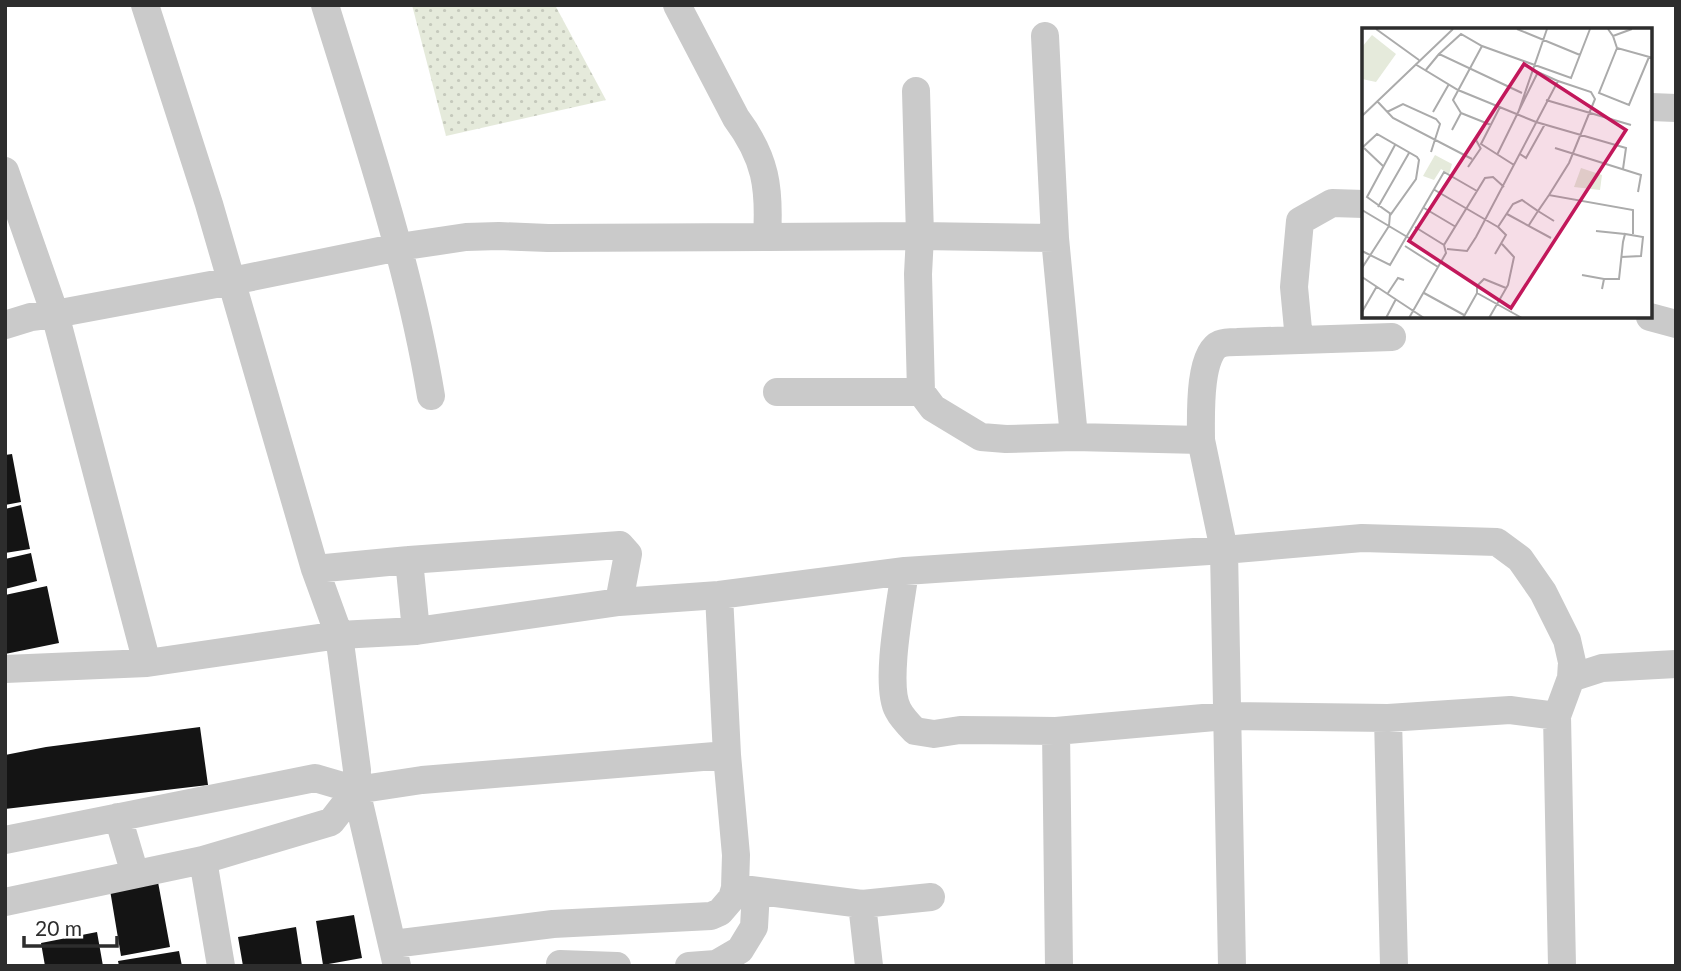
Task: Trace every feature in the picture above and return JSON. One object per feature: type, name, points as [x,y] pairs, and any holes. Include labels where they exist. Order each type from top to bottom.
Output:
[{"type":"street","points":[[145,5],[209,204],[315,569],[339,635],[356,770],[356,790],[395,955],[553,924],[711,916],[720,912],[732,898],[745,890],[862,904],[931,897]]},
{"type":"street","points":[[325,5],[399,247],[415,310],[431,396]]},
{"type":"street","points":[[677,5],[760,159],[769,206],[767,237]]},
{"type":"street","points":[[1045,36],[1055,238],[1074,437]]},
{"type":"street","points":[[916,91],[921,392],[933,408],[981,437],[1200,440]]},
{"type":"street","points":[[1653,107],[1676,108]]},
{"type":"street","points":[[5,171],[55,314],[147,663]]},
{"type":"street","points":[[1299,340],[1294,287],[1300,221],[1332,203],[1362,204]]},
{"type":"street","points":[[5,325],[31,317],[232,281],[399,247],[466,237],[1055,238]]},
{"type":"street","points":[[1653,318],[1676,324]]},
{"type":"street","points":[[1232,966],[1224,550],[1200,440],[1204,372],[1211,352],[1220,344],[1392,337]]},
{"type":"street","points":[[778,392],[921,392]]},
{"type":"street","points":[[5,669],[147,663],[339,635],[416,631],[619,602],[719,595],[905,570],[1224,550],[1362,538],[1497,542],[1520,559],[1543,592],[1567,639],[1572,662],[1571,678],[1557,716],[1562,966]]},
{"type":"street","points":[[315,569],[620,545],[628,554],[619,602]]},
{"type":"street","points":[[409,560],[416,631]]},
{"type":"street","points":[[905,570],[892,665],[892,687],[897,709],[915,731],[934,734],[960,730],[1056,732],[1226,716],[1388,718],[1510,710],[1557,716]]},
{"type":"street","points":[[689,966],[716,964],[740,950],[754,927],[736,855],[727,755],[719,595]]},
{"type":"street","points":[[1571,678],[1602,668],[1676,664]]},
{"type":"street","points":[[1388,718],[1394,966]]},
{"type":"street","points":[[1056,732],[1059,966]]},
{"type":"street","points":[[5,840],[315,778],[356,790],[422,780],[727,755]]},
{"type":"street","points":[[7,894],[135,874],[203,860],[331,822],[356,790]]},
{"type":"street","points":[[118,817],[135,874]]},
{"type":"street","points":[[203,860],[221,966]]},
{"type":"street","points":[[862,904],[869,966]]},
{"type":"street","points":[[553,924],[561,965],[617,966]]},
{"type":"shaded area","points":[[412,5],[555,5],[606,100],[446,136]]},
{"type":"building","points":[[12,454],[21,502],[5,505],[5,455]]},
{"type":"building","points":[[21,505],[30,549],[5,553],[5,509]]},
{"type":"building","points":[[31,553],[37,581],[5,589],[5,559]]},
{"type":"building","points":[[47,586],[59,643],[5,654],[5,595]]},
{"type":"building","points":[[200,727],[208,785],[5,809],[5,755]]},
{"type":"building","points":[[158,882],[170,947],[121,956],[110,890]]},
{"type":"building","points":[[354,915],[362,958],[323,965],[316,921]]},
{"type":"building","points":[[296,927],[302,966],[243,966],[238,937]]},
{"type":"building","points":[[97,932],[103,966],[45,966],[41,943]]},
{"type":"building","points":[[179,951],[182,966],[119,966],[118,961]]}]
